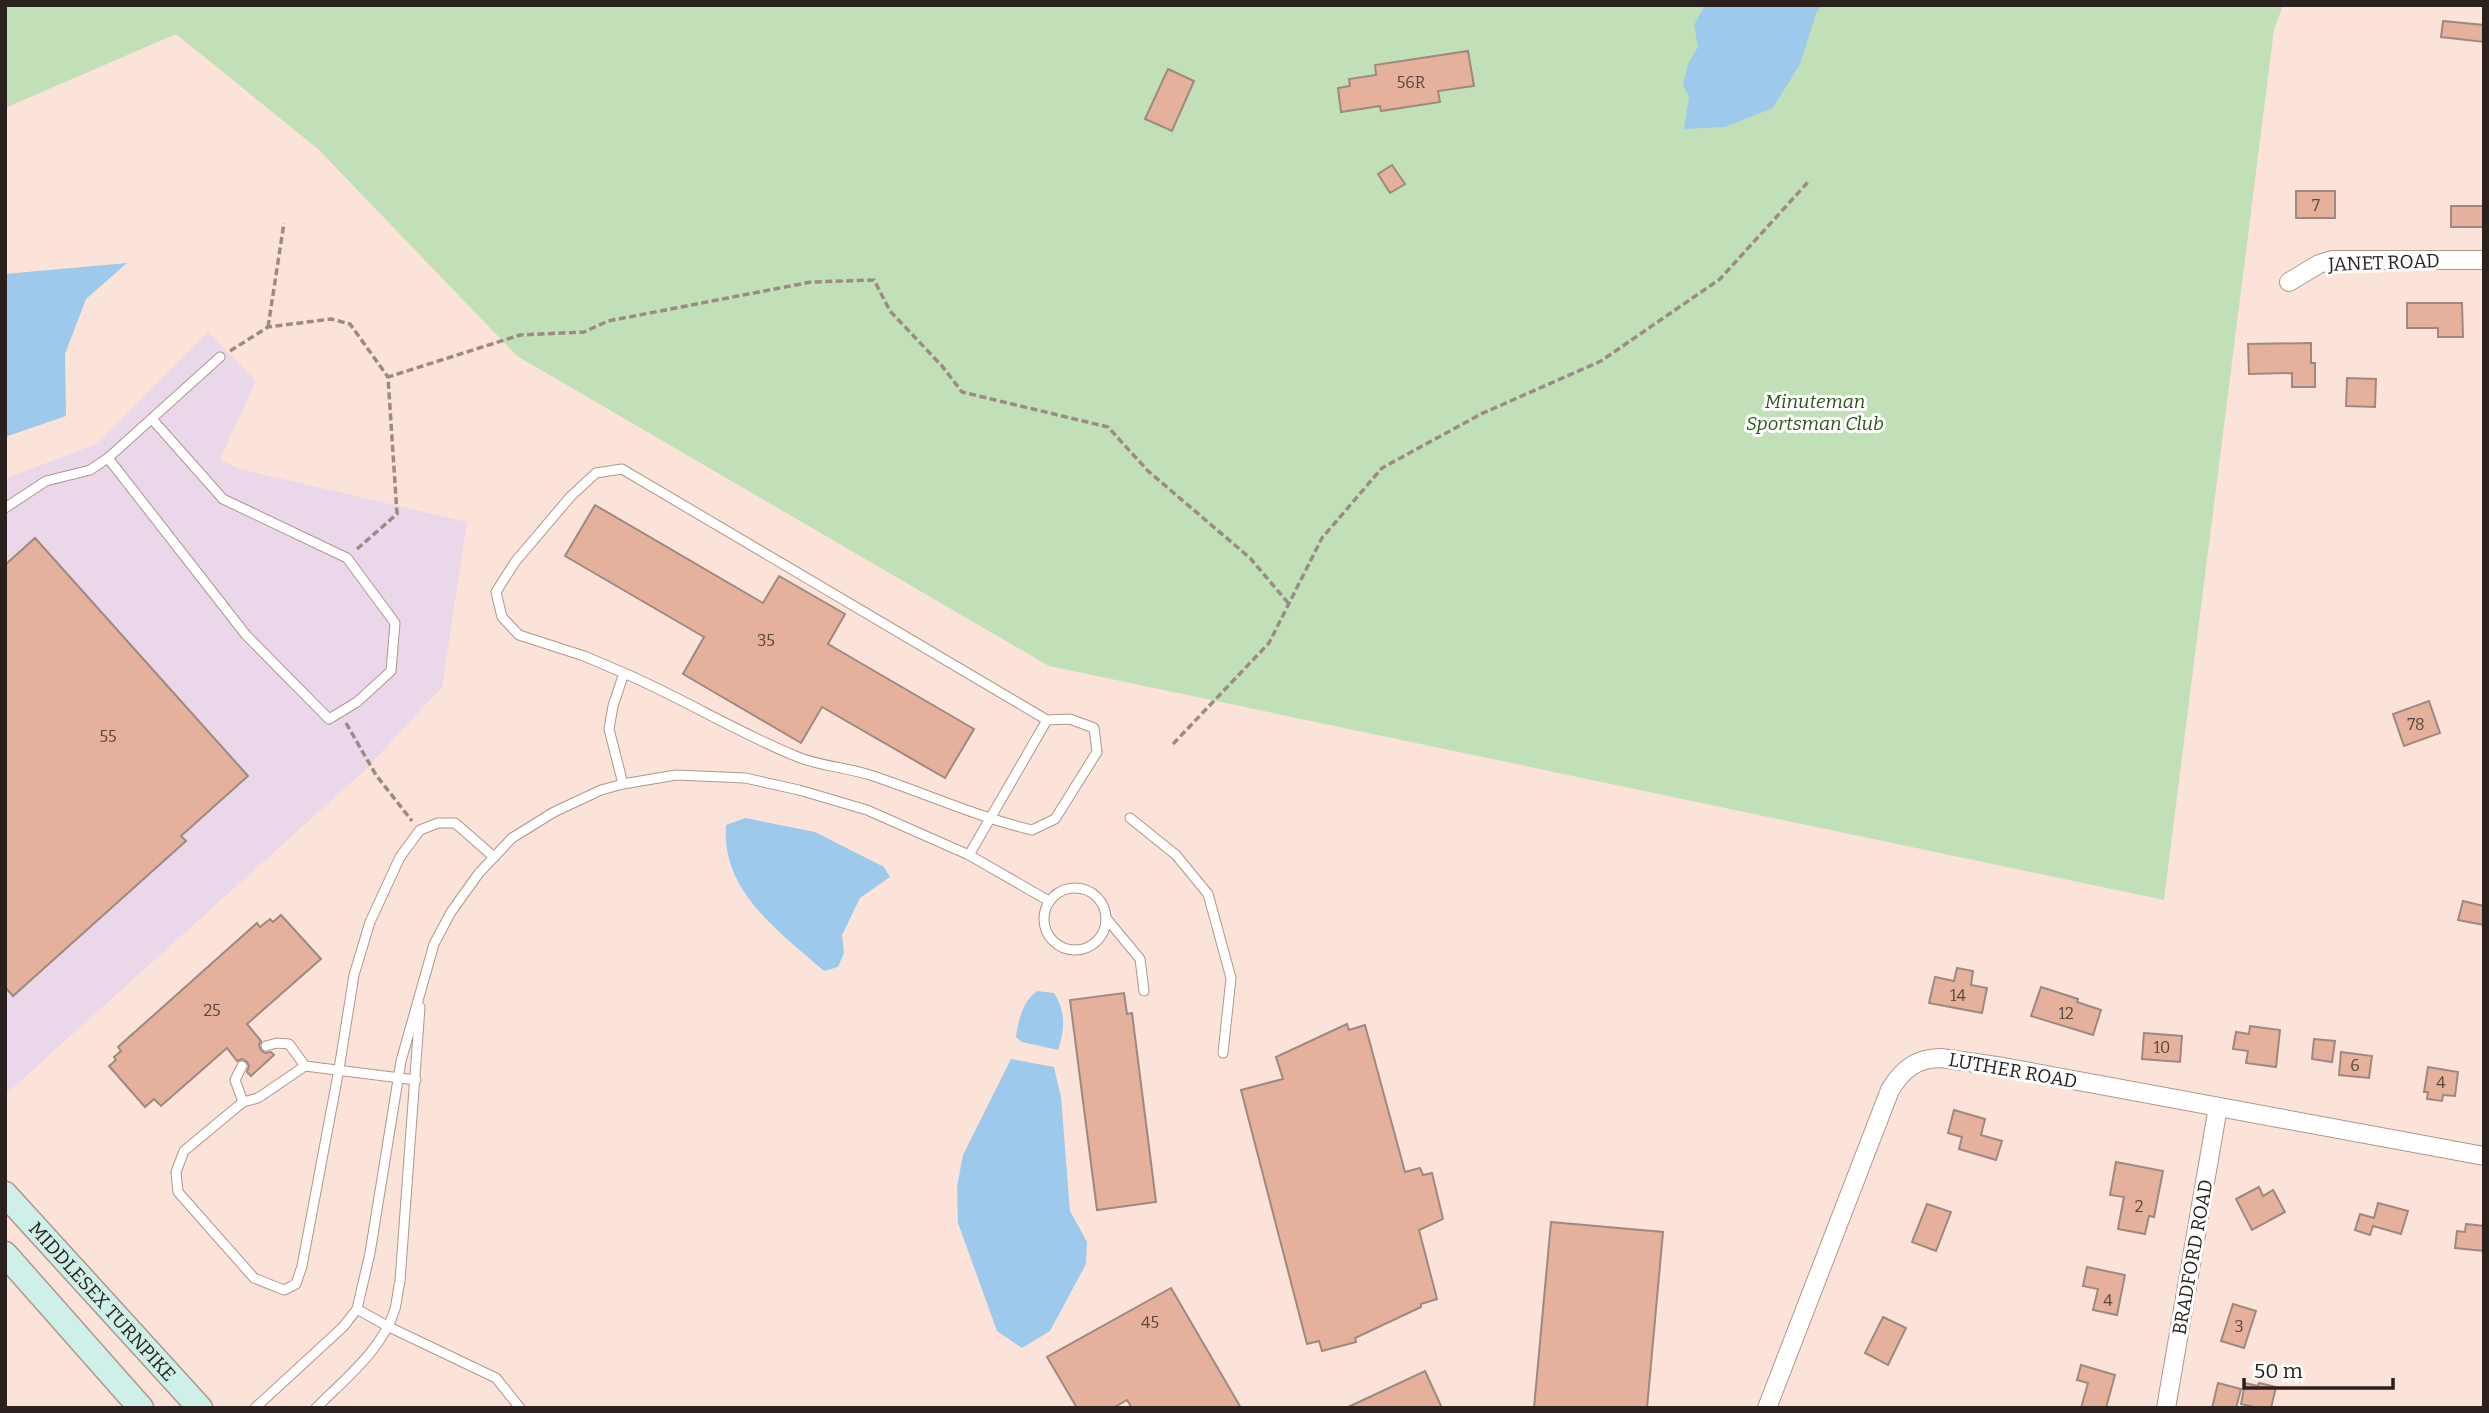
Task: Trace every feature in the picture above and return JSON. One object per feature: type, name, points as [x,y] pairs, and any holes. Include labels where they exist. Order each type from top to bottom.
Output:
[{"type":"main road","name":"MIDDLESEX TURNPIKE","points":[[5,1194],[200,1408]]},
{"type":"main road","points":[[5,1254],[141,1408]]},
{"type":"street","name":"JANET ROAD","points":[[2289,282],[2319,264],[2332,260],[2484,260]]},
{"type":"street","name":"LUTHER ROAD","points":[[1767,1408],[1890,1090],[1900,1073],[1915,1063],[1941,1058],[2484,1156]]},
{"type":"street","name":"BRADFORD ROAD","points":[[2166,1408],[2218,1107]]},
{"type":"lane","points":[[5,508],[47,481],[90,470],[152,419],[220,357]]},
{"type":"lane","points":[[107,458],[247,635],[329,719],[356,702],[391,671],[394,623],[347,558],[223,499],[152,419]]},
{"type":"lane","points":[[622,469],[1047,720],[1070,719],[1094,728],[1097,752],[1055,818],[1032,830],[990,820],[868,774],[797,757],[740,732],[667,692],[624,673],[584,656],[519,635],[502,617],[496,592],[515,562],[571,496],[596,473],[622,469]]},
{"type":"lane","points":[[623,784],[609,729],[624,673]]},
{"type":"lane","points":[[969,855],[1047,720]]},
{"type":"lane","points":[[255,1408],[343,1327],[357,1309],[370,1252],[401,1061],[433,944],[451,912],[479,873],[512,838],[554,812],[601,790],[623,784],[676,775],[745,778],[867,810],[969,855],[1049,901]]},
{"type":"lane","points":[[1130,818],[1176,855],[1208,894],[1231,978],[1223,1053]]},
{"type":"lane","points":[[416,1080],[339,1069],[305,1066],[258,1098],[243,1102],[184,1152],[176,1172],[178,1192],[254,1278],[284,1290],[296,1284],[302,1266],[339,1069],[354,975],[370,922],[400,857],[419,830],[438,822],[455,822],[494,857]]},
{"type":"lane","points":[[1106,918],[1101,936],[1095,943],[1081,950],[1066,950],[1053,942],[1045,930],[1043,915],[1049,901],[1059,892],[1073,888],[1087,891],[1097,897],[1106,918],[1140,959],[1144,992]]},
{"type":"lane","points":[[316,1408],[370,1353],[394,1310],[400,1281],[422,988]]},
{"type":"lane","points":[[266,1046],[289,1044],[305,1066]]},
{"type":"lane","points":[[242,1066],[235,1080],[243,1102]]},
{"type":"lane","points":[[357,1309],[496,1378],[520,1408]]},
{"type":"path","points":[[1173,744],[1269,643],[1322,538],[1382,468],[1481,414],[1601,361],[1720,279],[1809,181]]},
{"type":"path","points":[[268,327],[284,223]]},
{"type":"path","points":[[388,377],[520,335],[584,331],[608,321],[811,282],[874,280],[890,311],[942,366],[962,392],[1108,427],[1148,471],[1250,558],[1289,604]]},
{"type":"path","points":[[220,357],[268,327],[331,318],[350,324],[388,377],[397,514],[347,558]]},
{"type":"path","points":[[340,712],[376,775],[419,830]]},
{"type":"shaded area","points":[[208,332],[256,381],[220,459],[240,469],[467,522],[442,687],[365,770],[5,1095],[5,479],[98,443]]},
{"type":"green space","name":"Minuteman Sportsman Club","points":[[5,5],[2283,5],[2274,30],[2164,900],[1049,666],[517,356],[318,149],[176,34],[5,108]]},
{"type":"water","points":[[1705,5],[1823,5],[1817,11],[1800,64],[1773,108],[1725,127],[1684,129],[1689,97],[1683,85],[1688,64],[1698,47],[1694,25]]},
{"type":"water","points":[[127,263],[86,299],[65,354],[66,416],[5,437],[5,274]]},
{"type":"water","points":[[745,818],[815,832],[884,867],[890,877],[860,898],[842,935],[844,953],[838,967],[824,971],[772,925],[743,890],[727,849],[726,825]]},
{"type":"water","points":[[1037,991],[1054,993],[1061,1007],[1063,1028],[1058,1050],[1022,1042],[1016,1037],[1022,1011]]},
{"type":"water","points":[[1011,1059],[1054,1067],[1061,1097],[1070,1211],[1087,1242],[1086,1264],[1050,1331],[1022,1348],[997,1331],[958,1223],[957,1187],[963,1155]]},
{"type":"building","points":[[2443,21],[2484,25],[2484,42],[2441,37]]},
{"type":"building","points":[[1468,51],[1474,86],[1438,91],[1440,102],[1381,111],[1380,106],[1341,112],[1338,88],[1350,86],[1349,79],[1376,75],[1375,65]]},
{"type":"building","points":[[1168,69],[1194,81],[1172,131],[1145,119]]},
{"type":"building","points":[[1392,165],[1405,184],[1390,193],[1378,174]]},
{"type":"building","points":[[2296,191],[2335,191],[2335,218],[2296,218]]},
{"type":"building","points":[[2451,206],[2484,206],[2484,227],[2451,227]]},
{"type":"building","points":[[2407,303],[2462,303],[2463,337],[2438,337],[2438,328],[2407,328]]},
{"type":"building","points":[[2311,343],[2311,363],[2315,363],[2315,387],[2292,387],[2292,373],[2249,374],[2248,344]]},
{"type":"building","points":[[2347,378],[2376,379],[2375,407],[2346,406]]},
{"type":"building","points":[[595,505],[763,603],[779,576],[845,614],[828,644],[974,729],[945,778],[822,707],[801,743],[683,674],[704,637],[565,556]]},
{"type":"building","points":[[35,538],[248,776],[181,836],[186,841],[13,996],[5,987],[5,565]]},
{"type":"building","points":[[2429,701],[2440,733],[2404,746],[2393,714]]},
{"type":"building","points":[[2463,901],[2484,906],[2484,925],[2458,920]]},
{"type":"building","points":[[281,915],[321,959],[247,1024],[261,1041],[261,1050],[274,1055],[251,1076],[247,1072],[247,1062],[242,1059],[237,1061],[227,1048],[161,1106],[154,1099],[145,1107],[109,1066],[121,1051],[118,1047],[257,923],[260,927],[270,919],[273,922]]},
{"type":"building","points":[[1957,968],[1973,971],[1971,985],[1987,988],[1982,1013],[1929,1003],[1935,977],[1954,981]]},
{"type":"building","points":[[2041,987],[2101,1010],[2093,1035],[2031,1016]]},
{"type":"building","points":[[1124,993],[1127,1014],[1132,1013],[1156,1202],[1097,1210],[1070,1000]]},
{"type":"building","points":[[1347,1024],[1349,1030],[1365,1025],[1405,1172],[1420,1168],[1423,1175],[1432,1173],[1443,1219],[1419,1230],[1437,1299],[1421,1304],[1421,1307],[1355,1338],[1356,1342],[1322,1351],[1319,1341],[1307,1344],[1241,1090],[1283,1079],[1276,1057]]},
{"type":"building","points":[[2250,1026],[2280,1030],[2276,1067],[2246,1063],[2248,1051],[2233,1049],[2236,1032],[2249,1034]]},
{"type":"building","points":[[2144,1033],[2182,1036],[2180,1062],[2142,1059]]},
{"type":"building","points":[[2314,1039],[2335,1041],[2332,1062],[2312,1059]]},
{"type":"building","points":[[2341,1052],[2372,1056],[2369,1078],[2339,1075]]},
{"type":"building","points":[[2428,1067],[2458,1072],[2455,1096],[2443,1095],[2442,1101],[2427,1099],[2428,1092],[2424,1092]]},
{"type":"building","points":[[1954,1110],[1985,1119],[1981,1135],[2002,1141],[1996,1160],[1959,1149],[1962,1137],[1948,1133]]},
{"type":"building","points":[[2116,1162],[2163,1171],[2154,1217],[2149,1216],[2145,1234],[2118,1229],[2124,1197],[2110,1195]]},
{"type":"building","points":[[2259,1187],[2263,1196],[2273,1190],[2285,1212],[2252,1230],[2236,1199]]},
{"type":"building","points":[[2378,1203],[2408,1211],[2401,1234],[2373,1226],[2370,1235],[2355,1230],[2360,1214],[2374,1218]]},
{"type":"building","points":[[1927,1204],[1951,1212],[1936,1251],[1912,1242]]},
{"type":"building","points":[[1551,1222],[1663,1232],[1647,1408],[1534,1408]]},
{"type":"building","points":[[2466,1224],[2484,1226],[2484,1251],[2455,1248],[2457,1231],[2465,1232]]},
{"type":"building","points":[[2087,1267],[2125,1275],[2117,1315],[2093,1310],[2098,1289],[2083,1286]]},
{"type":"building","points":[[1171,1288],[1241,1408],[1132,1408],[1127,1400],[1113,1408],[1077,1408],[1047,1357]]},
{"type":"building","points":[[2233,1304],[2256,1311],[2244,1348],[2221,1341]]},
{"type":"building","points":[[1883,1317],[1906,1328],[1888,1365],[1865,1353]]},
{"type":"building","points":[[2081,1365],[2115,1375],[2106,1408],[2081,1408],[2088,1383],[2077,1380]]},
{"type":"building","points":[[1425,1371],[1442,1408],[1346,1408]]},
{"type":"building","points":[[2218,1383],[2241,1389],[2236,1408],[2212,1408]]},
{"type":"building","points":[[2245,1383],[2276,1387],[2271,1408],[2241,1404]]}]
